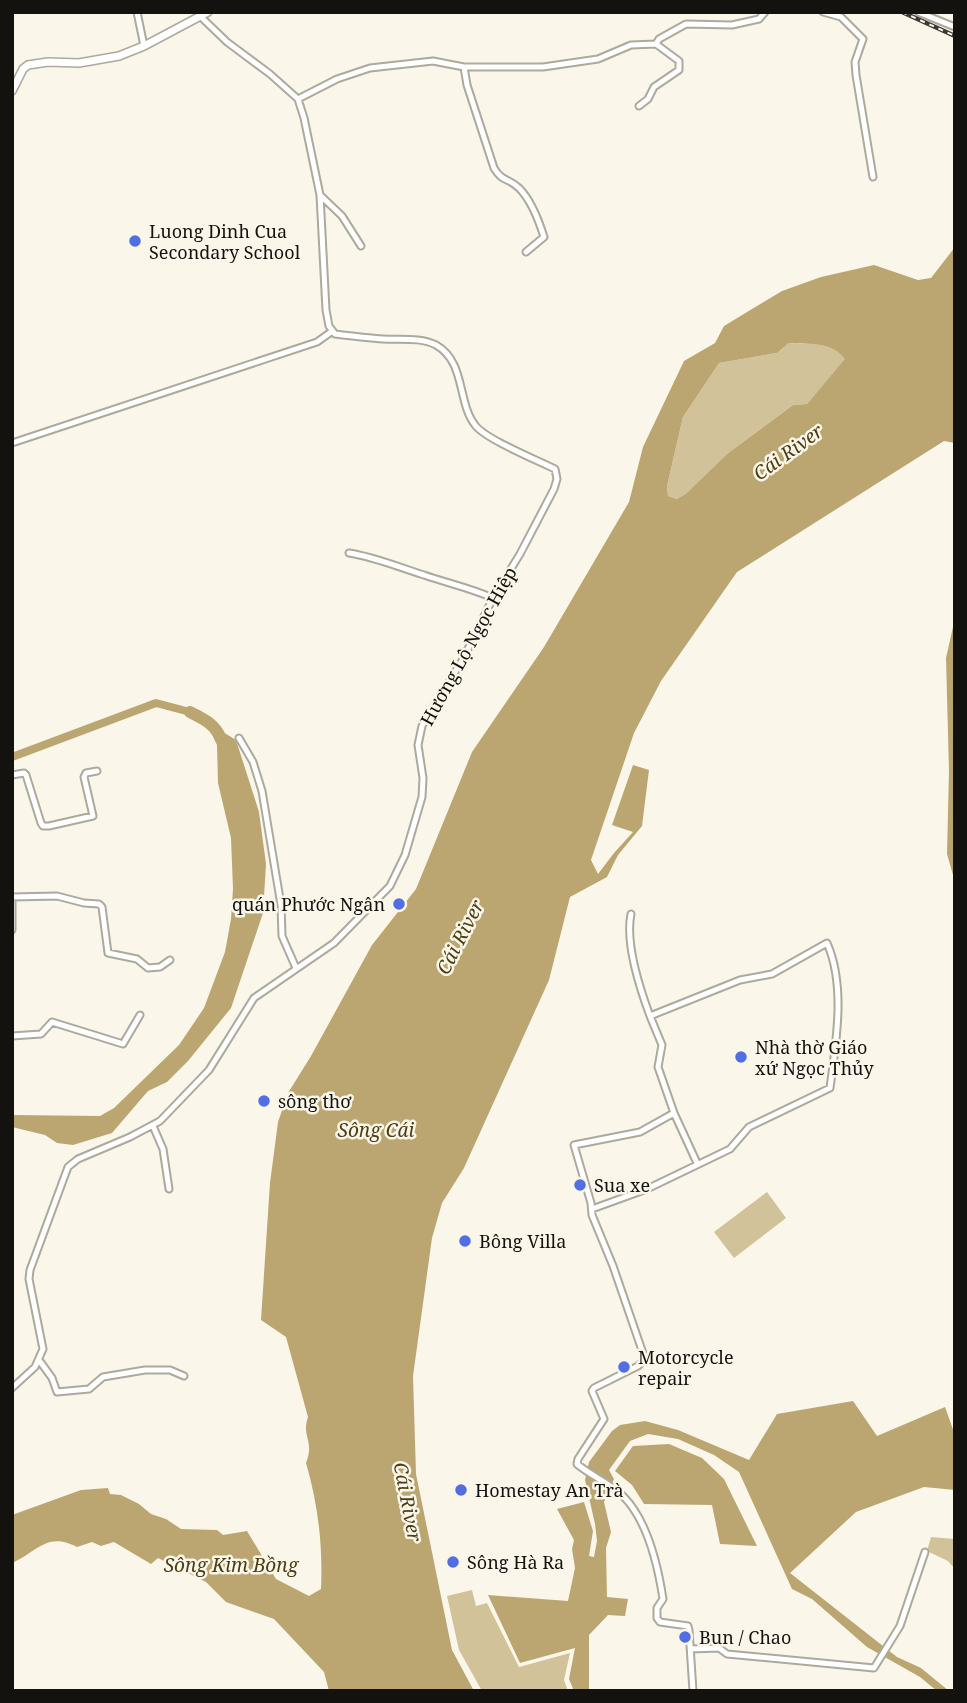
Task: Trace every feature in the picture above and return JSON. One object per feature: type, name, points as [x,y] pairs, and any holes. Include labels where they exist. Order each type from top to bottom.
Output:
[{"type":"street","points":[[136,12],[144,46]]},
{"type":"street","points":[[656,44],[659,39],[686,24],[732,25],[759,19],[765,12]]},
{"type":"street","points":[[823,12],[841,18],[863,38],[855,62],[873,177]]},
{"type":"street","points":[[918,12],[955,27]]},
{"type":"street","points":[[12,91],[27,65],[97,61],[119,56],[144,46],[204,14],[227,42],[298,99],[320,195],[324,296],[331,332],[317,342],[12,443]]},
{"type":"street","points":[[298,99],[337,79],[370,68],[433,61],[464,67],[543,67],[598,59],[631,45],[656,44],[679,61],[679,70],[654,87],[648,99],[639,106]]},
{"type":"street","points":[[464,67],[467,85],[494,168],[499,177],[515,185],[527,198],[544,237],[526,252]]},
{"type":"street","points":[[320,195],[342,216],[361,246]]},
{"type":"street","name":"Hương Lộ Ngọc Hiệp","points":[[39,1360],[43,1349],[29,1279],[30,1270],[68,1167],[78,1159],[153,1126],[205,1076],[254,998],[345,934],[394,879],[422,797],[423,778],[418,745],[422,726],[463,659],[557,479],[555,469],[477,428],[457,372],[445,353],[436,345],[423,341],[331,332]]},
{"type":"street","points":[[349,553],[385,561],[493,598]]},
{"type":"street","points":[[239,738],[253,762],[262,791],[281,905],[282,936],[296,968]]},
{"type":"street","points":[[12,775],[26,775],[41,823],[43,826],[49,826],[93,816],[84,776],[97,771]]},
{"type":"street","points":[[12,897],[57,896],[99,904],[102,907],[107,953],[136,959],[148,968],[160,967],[170,960]]},
{"type":"street","points":[[12,902],[12,930]]},
{"type":"street","points":[[631,914],[632,946],[640,991],[662,1045],[658,1067],[696,1163]]},
{"type":"street","points":[[592,1209],[647,1189],[696,1163],[730,1149],[749,1127],[830,1088],[837,1031],[838,975],[827,943],[772,974],[740,980],[650,1016]]},
{"type":"street","points":[[12,1036],[41,1034],[52,1022],[123,1044],[140,1015]]},
{"type":"street","points":[[674,1113],[639,1132],[574,1145],[592,1215],[645,1359],[638,1366],[592,1391],[604,1419],[577,1464],[615,1490],[634,1511],[655,1556],[663,1599],[657,1608],[658,1620],[688,1626],[693,1691]]},
{"type":"street","points":[[153,1126],[163,1149],[169,1189]]},
{"type":"street","points":[[12,1388],[30,1374],[39,1360],[58,1392],[62,1393],[89,1389],[103,1377],[145,1370],[170,1370],[184,1376]]},
{"type":"street","points":[[690,1648],[719,1648],[727,1654],[873,1668],[880,1662],[904,1619],[925,1552]]},
{"type":"shaded area","points":[[789,343],[828,347],[841,353],[846,359],[807,404],[793,405],[727,454],[686,495],[677,499],[668,496],[667,486],[683,417],[719,363],[777,353]]},
{"type":"shaded area","points":[[767,1192],[786,1218],[734,1258],[714,1232]]},
{"type":"shaded area","points":[[931,1537],[955,1539],[955,1569],[948,1561],[927,1551]]},
{"type":"shaded area","points":[[472,1590],[476,1606],[487,1603],[519,1667],[570,1653],[564,1680],[568,1691],[482,1691],[459,1650],[447,1596]]},
{"type":"water","name":"Sông Cái","points":[[955,247],[955,443],[944,441],[737,572],[661,681],[634,733],[591,860],[598,874],[633,832],[612,825],[633,765],[649,770],[642,826],[618,855],[607,877],[570,897],[549,980],[464,1168],[442,1203],[432,1238],[413,1376],[416,1474],[452,1650],[474,1691],[329,1691],[324,1672],[274,1619],[226,1602],[206,1582],[158,1558],[151,1564],[114,1542],[101,1546],[92,1542],[77,1547],[58,1541],[50,1542],[12,1563],[12,1515],[81,1490],[108,1488],[110,1494],[121,1495],[181,1529],[217,1530],[223,1535],[247,1531],[276,1579],[309,1596],[321,1589],[319,1525],[306,1463],[309,1449],[306,1429],[308,1417],[286,1337],[261,1320],[270,1183],[278,1122],[288,1093],[372,945],[416,889],[472,752],[544,647],[629,502],[643,447],[684,361],[715,343],[724,326],[782,291],[821,277],[874,265],[918,280],[931,278]],"holes":[[[789,343],[827,347],[834,349],[845,359],[807,404],[793,405],[727,454],[686,494],[677,499],[668,496],[667,486],[683,417],[719,363],[777,353]]]},
{"type":"water","points":[[955,618],[955,882],[947,854],[949,771],[946,658]]},
{"type":"water","points":[[190,712],[236,740],[259,812],[266,864],[263,913],[231,1008],[188,1061],[167,1082],[148,1091],[112,1133],[73,1145],[57,1143],[45,1135],[12,1127],[12,1115],[100,1116],[114,1108],[179,1045],[204,1008],[225,952],[231,919],[231,838],[218,783],[217,745],[211,732]]},
{"type":"water","points":[[853,1401],[877,1436],[945,1407],[955,1435],[955,1490],[924,1487],[856,1512],[790,1573],[897,1657],[921,1668],[949,1691],[937,1691],[920,1677],[867,1647],[812,1599],[792,1589],[739,1472],[714,1455],[678,1439],[648,1434],[630,1441],[609,1470],[614,1479],[604,1502],[611,1532],[606,1548],[607,1597],[628,1599],[625,1616],[608,1615],[589,1635],[589,1691],[574,1691],[569,1679],[575,1648],[520,1663],[488,1595],[568,1601],[575,1568],[572,1549],[574,1540],[557,1509],[584,1502],[593,1531],[589,1556],[594,1557],[597,1541],[585,1480],[589,1462],[612,1431],[620,1425],[645,1421],[678,1430],[749,1460],[777,1414]]},
{"type":"water","points":[[669,1444],[702,1458],[724,1479],[757,1546],[720,1544],[712,1505],[644,1504],[632,1485],[615,1471],[633,1446]]},
{"type":"waterway","points":[[12,757],[156,703],[190,712]]},
{"type":"waterway","points":[[190,712],[212,726],[221,739]]},
{"type":"railway","points":[[902,12],[955,36]]},
{"type":"place","name":"Luong Dinh Cua Secondary School","points":[[135,241]]},
{"type":"place","name":"quán Phước Ngân","points":[[399,904]]},
{"type":"place","name":"Nhà thờ Giáo xứ Ngọc Thủy","points":[[741,1057]]},
{"type":"place","name":"sông thơ","points":[[264,1101]]},
{"type":"place","name":"Sua xe","points":[[580,1185]]},
{"type":"place","name":"Bông Villa","points":[[465,1241]]},
{"type":"place","name":"Motorcycle repair","points":[[624,1367]]},
{"type":"place","name":"Homestay An Trà","points":[[461,1490]]},
{"type":"place","name":"Sông Hà Ra","points":[[453,1562]]},
{"type":"place","name":"Bun / Chao","points":[[685,1637]]},
{"type":"water label","name":"Cái River","points":[[788,452]]},
{"type":"water label","name":"Cái River","points":[[460,937]]},
{"type":"water label","name":"Cái River","points":[[408,1502]]},
{"type":"water label","name":"Sông Kim Bồng","points":[[231,1565]]}]
